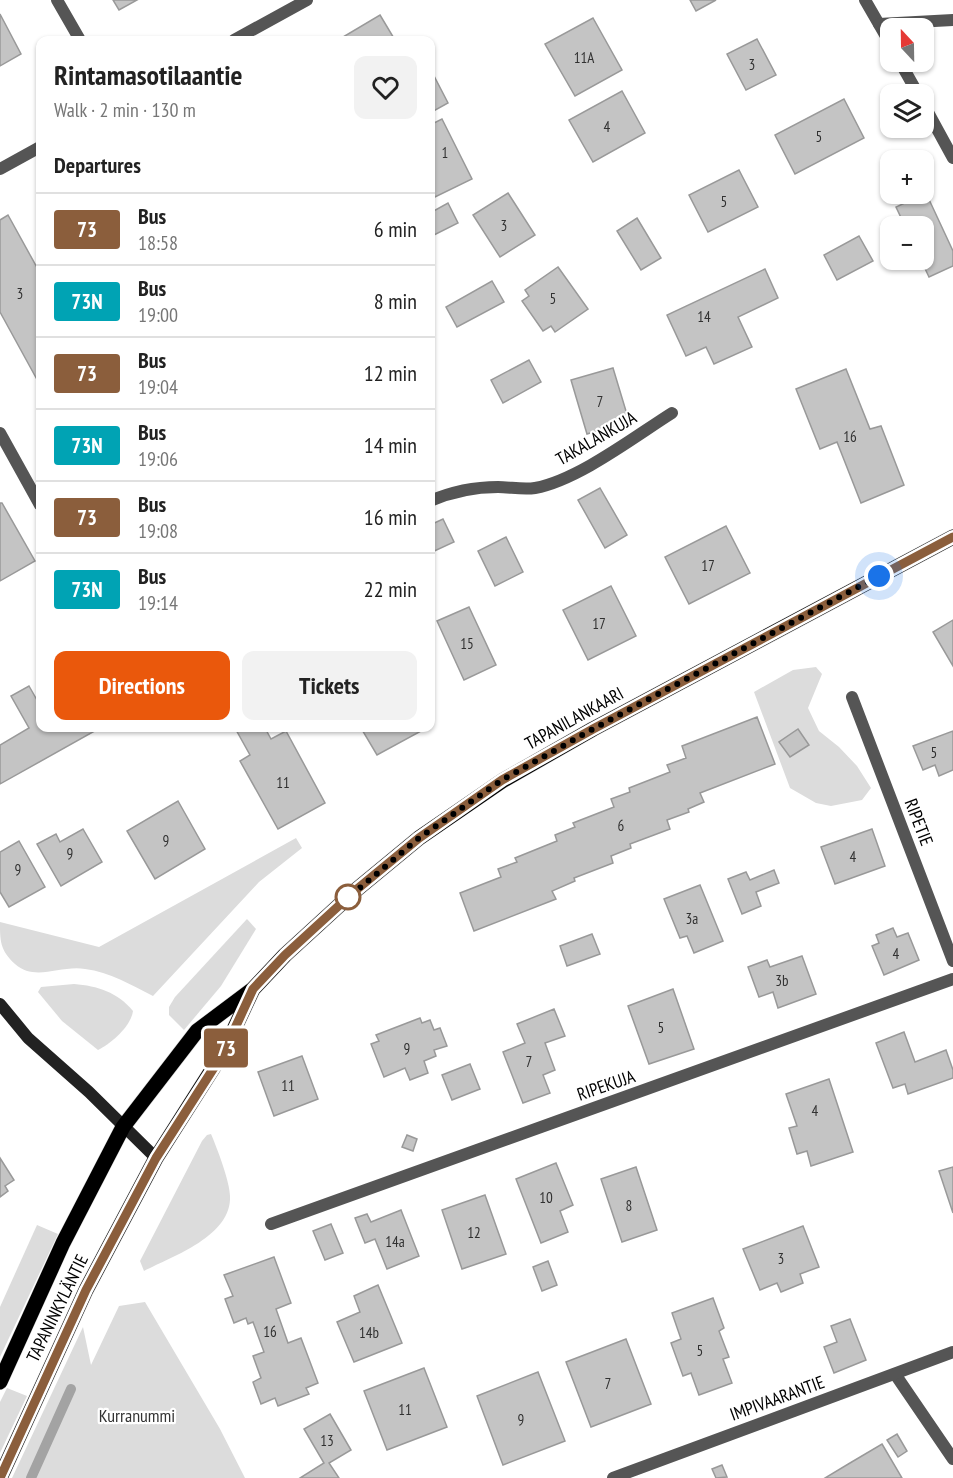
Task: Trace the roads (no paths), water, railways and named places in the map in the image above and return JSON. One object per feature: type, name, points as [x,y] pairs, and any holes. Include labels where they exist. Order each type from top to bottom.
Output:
[{"type":"main road","name":"TAPANILANKAARI","points":[[123,1127],[197,1031],[253,989],[285,955],[356,890],[419,838],[502,780],[953,537]]},
{"type":"main road","name":"TAPANILANKAARI","points":[[156,1158],[224,1052],[253,989]]},
{"type":"main road","name":"TAPANINKYLÄNTIE","points":[[0,1382],[63,1243],[123,1127]]},
{"type":"main road","name":"TAPANINKYLÄNTIE","points":[[0,1478],[86,1290],[156,1158]]},
{"type":"street","points":[[57,0],[78,36]]},
{"type":"street","points":[[241,36],[308,0]]},
{"type":"street","points":[[866,0],[879,24],[953,20]]},
{"type":"street","points":[[934,123],[953,158]]},
{"type":"street","points":[[0,169],[36,149]]},
{"type":"street","name":"TAKALANKUJA","points":[[435,499],[464,490],[494,487],[533,488],[555,482],[576,473],[672,413]]},
{"type":"street","points":[[0,433],[36,499]]},
{"type":"street","name":"RIPETIE","points":[[852,696],[953,961]]},
{"type":"street","name":"RIPEKUJA","points":[[271,1224],[953,979]]},
{"type":"street","points":[[0,1004],[28,1038],[89,1092],[156,1158]]},
{"type":"street","name":"IMPIVAARANTIE","points":[[613,1478],[953,1352]]},
{"type":"street","points":[[895,1374],[953,1459]]},
{"type":"waterway","points":[[31,1478],[71,1389]]},
{"type":"park label","name":"Kurranummi","points":[[137,1415]]}]
